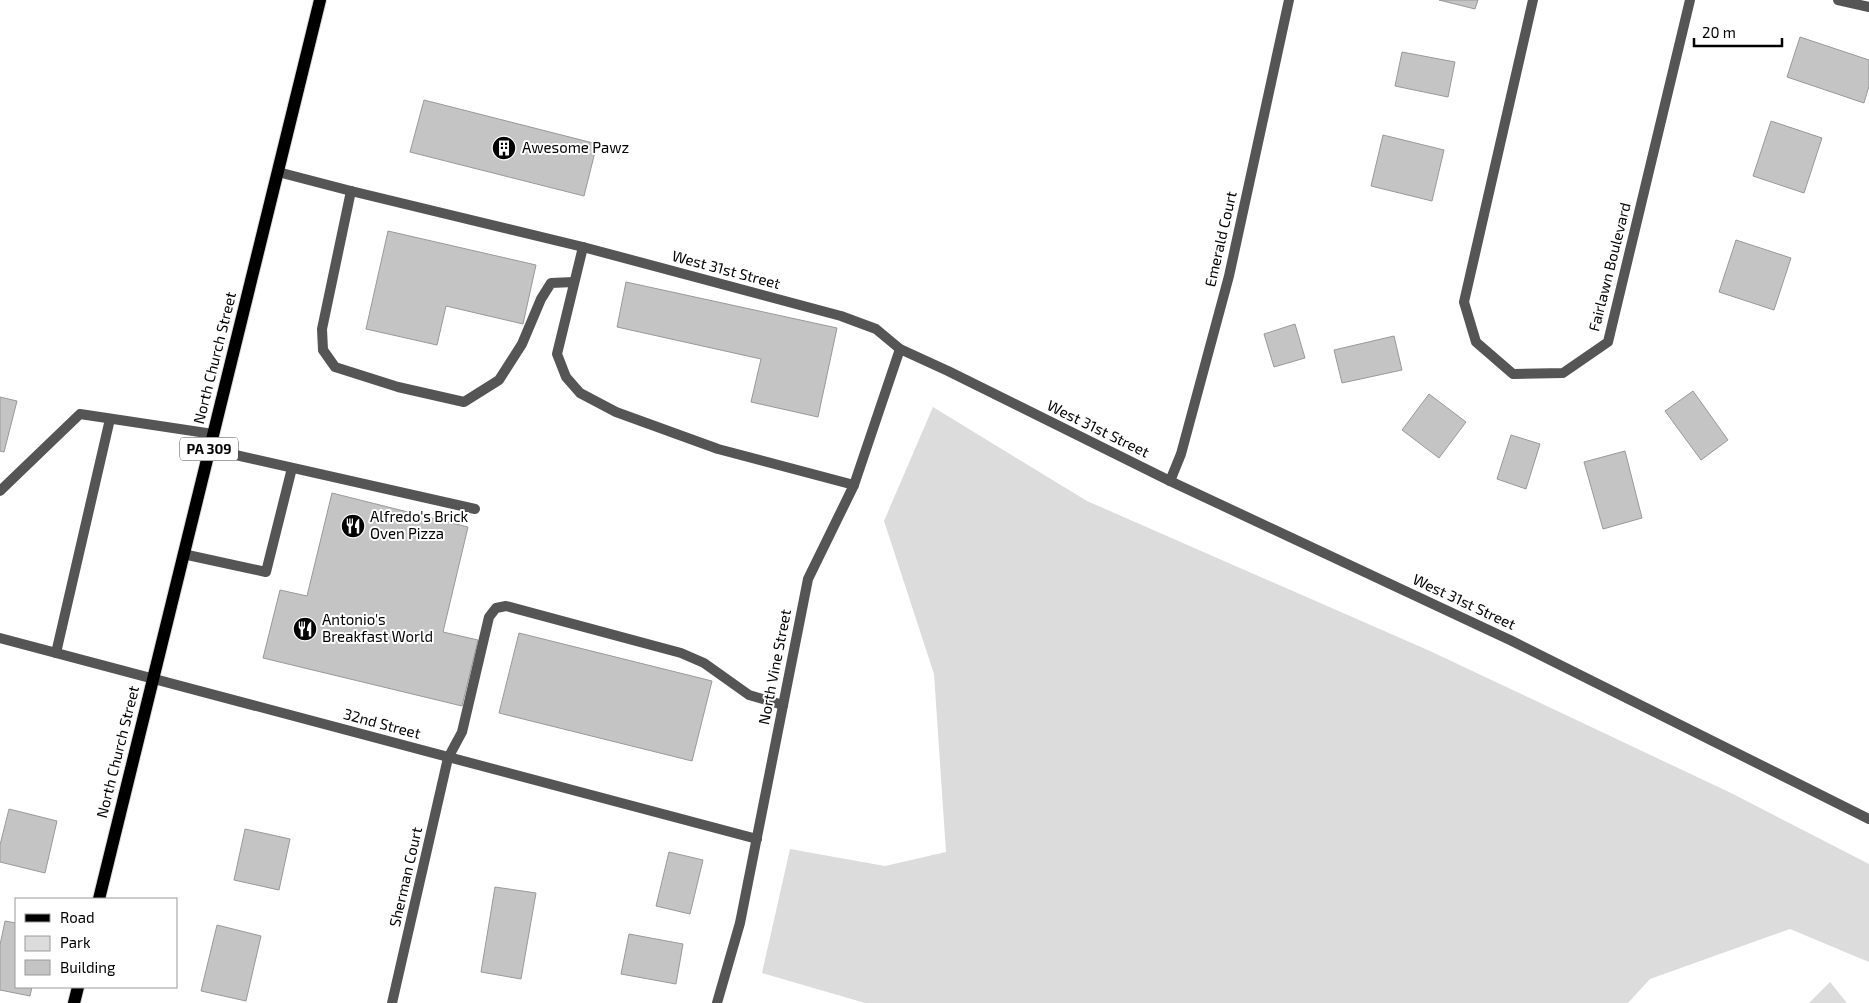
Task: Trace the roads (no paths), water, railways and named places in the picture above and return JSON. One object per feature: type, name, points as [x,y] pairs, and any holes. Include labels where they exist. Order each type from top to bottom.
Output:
[{"type":"main road","name":"North Church Street","points":[[99,898],[320,0]]},
{"type":"main road","points":[[74,1003],[78,988]]},
{"type":"street","name":"Emerald Court","points":[[1170,481],[1181,454],[1228,276],[1289,0]]},
{"type":"street","name":"Fairlawn Boulevard","points":[[1533,0],[1464,302],[1476,342],[1513,374],[1563,373],[1608,342],[1690,0]]},
{"type":"street","points":[[1838,0],[1869,8]]},
{"type":"street","name":"West 31st Street","points":[[278,172],[351,192],[583,247],[841,316],[876,329],[900,350],[948,371],[1170,481],[1512,642],[1869,819]]},
{"type":"street","points":[[351,192],[322,329],[323,350],[335,367],[398,387],[464,402],[499,380],[522,344],[541,299],[551,283],[574,282]]},
{"type":"street","points":[[583,247],[557,354],[566,377],[580,393],[616,412],[718,449],[854,485]]},
{"type":"street","name":"North Vine Street","points":[[716,1003],[740,923],[808,580],[854,485],[900,350]]},
{"type":"street","points":[[0,491],[80,414],[213,434]]},
{"type":"street","points":[[56,653],[110,419]]},
{"type":"street","points":[[209,449],[475,509]]},
{"type":"street","points":[[183,554],[266,572],[292,468]]},
{"type":"street","name":"Sherman Court","points":[[392,1003],[448,758],[462,732],[489,617],[496,608],[506,606],[681,653],[704,663],[749,695],[783,705]]},
{"type":"street","name":"32nd Street","points":[[0,638],[757,839]]},
{"type":"place","name":"Awesome Pawz","points":[[504,148]]},
{"type":"place","name":"Alfredo's Brick Oven Pizza","points":[[353,526]]},
{"type":"place","name":"Antonio's Breakfast World","points":[[305,629]]}]
